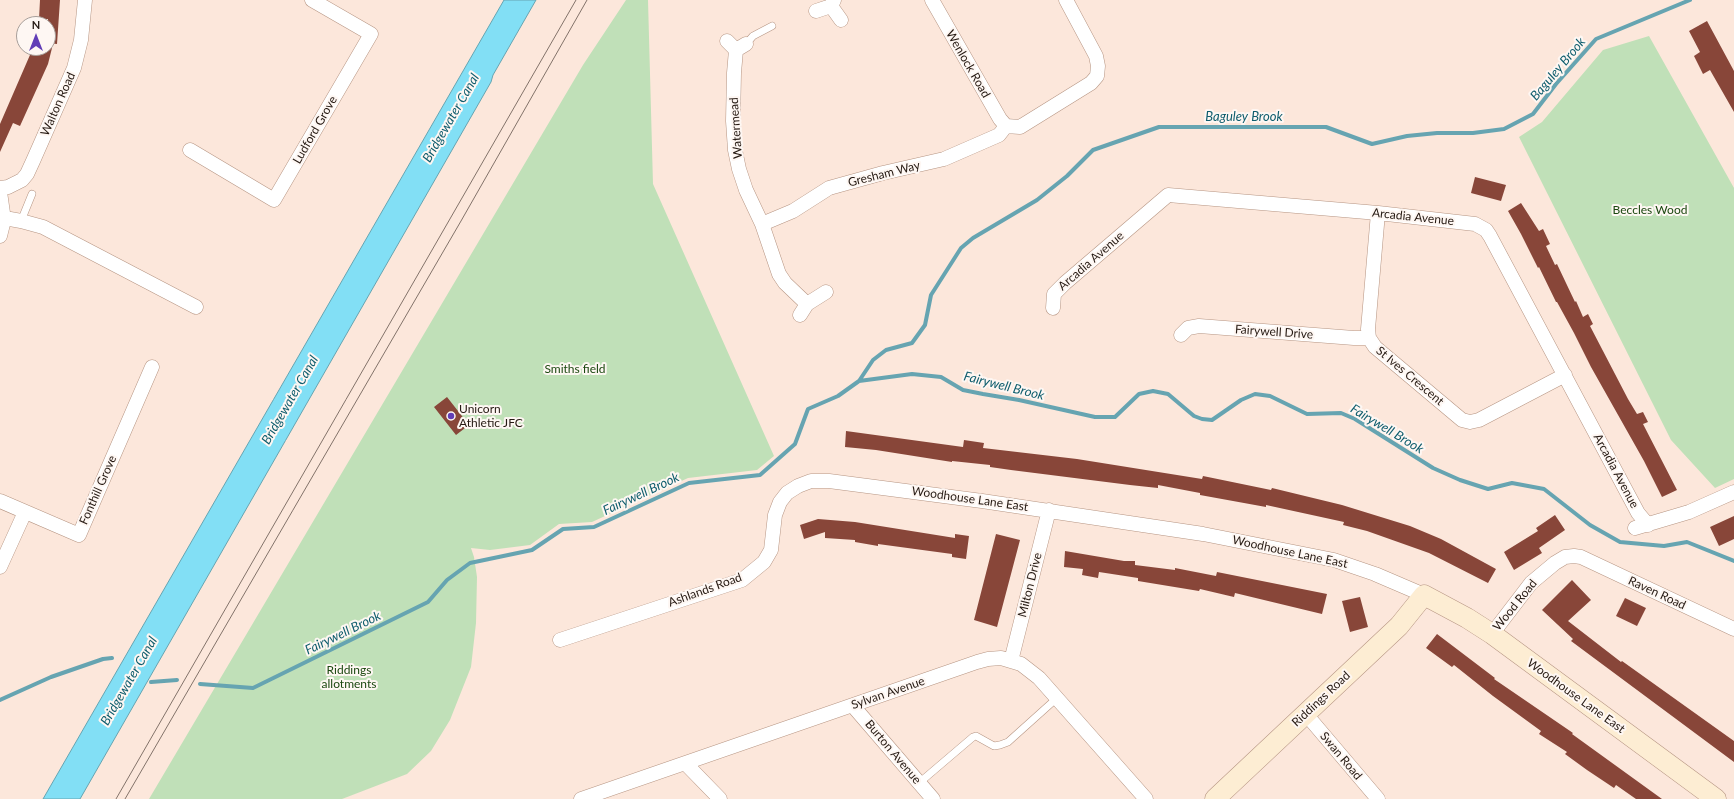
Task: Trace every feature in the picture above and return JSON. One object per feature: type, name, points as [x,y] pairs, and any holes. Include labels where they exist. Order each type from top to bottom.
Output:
[{"type":"street","name":"Walton Road","points":[[0,188],[8,187],[22,180],[27,174],[33,161],[74,68],[81,40],[85,0]]},
{"type":"street","name":"Ludford Grove","points":[[190,150],[274,200],[371,34],[312,0]]},
{"type":"street","name":"Wenlock Road","points":[[932,0],[1000,119],[1006,126]]},
{"type":"street","points":[[1006,126],[1020,127],[1091,83],[1097,76],[1098,66],[1096,56],[1066,0]]},
{"type":"street","points":[[816,11],[833,3],[841,20]]},
{"type":"street","name":"Watermead","points":[[737,45],[733,104],[735,150],[739,170],[746,190],[762,224],[779,274],[803,309],[826,292]]},
{"type":"street","name":"Gresham Way","points":[[762,224],[793,211],[829,188],[883,173],[944,159],[999,135],[1006,126]]},
{"type":"street","points":[[0,192],[4,220],[0,236]]},
{"type":"street","name":"Arcadia Avenue","points":[[1053,308],[1054,294],[1065,283],[1168,195],[1378,213],[1475,224],[1486,230],[1638,513],[1641,526],[1689,512],[1734,492]]},
{"type":"street","name":"St Ives Crescent","points":[[1378,213],[1368,329],[1369,338],[1375,347],[1462,420],[1466,421],[1479,420],[1565,375]]},
{"type":"street","points":[[4,220],[21,221],[43,228],[196,307]]},
{"type":"street","name":"Fairywell Drive","points":[[1181,335],[1188,328],[1199,326],[1369,338]]},
{"type":"street","name":"Fonthill Grove","points":[[0,501],[79,535],[152,367]]},
{"type":"street","name":"Woodhouse Lane East","points":[[798,486],[811,481],[829,480],[1049,510],[1203,534],[1327,558],[1375,574],[1424,595],[1467,618],[1492,634],[1716,799]]},
{"type":"street","name":"Ashlands Road","points":[[560,640],[742,580],[764,562],[771,550],[775,515],[780,502],[787,493],[798,486]]},
{"type":"street","name":"Milton Drive","points":[[1011,660],[1049,510]]},
{"type":"street","points":[[0,566],[25,512]]},
{"type":"street","name":"Wood Road","points":[[1492,634],[1531,583],[1545,570],[1565,557],[1581,557]]},
{"type":"street","name":"Raven Road","points":[[1581,557],[1734,629]]},
{"type":"street","name":"Riddings Road","points":[[1215,799],[1399,626],[1424,595]]},
{"type":"street","name":"Sylvan Avenue","points":[[581,799],[686,764],[976,662],[1001,658],[1011,660],[1030,669],[1146,799]]},
{"type":"street","name":"Burton Avenue","points":[[853,706],[933,799]]},
{"type":"street","name":"Swan Road","points":[[1305,713],[1378,799]]},
{"type":"street","points":[[686,764],[720,799]]},
{"type":"lane","points":[[737,45],[772,26]]},
{"type":"lane","points":[[21,221],[32,194]]},
{"type":"lane","points":[[919,783],[972,737],[976,736],[994,746],[1008,742],[1057,698]]},
{"type":"green space","name":"Smiths field","points":[[626,0],[648,0],[653,184],[774,456],[757,470],[688,478],[592,522],[559,524],[530,545],[490,550],[471,548],[477,577],[476,623],[471,667],[450,720],[431,751],[407,774],[342,799],[149,799],[583,65]]},
{"type":"green space","name":"Beccles Wood","points":[[1649,36],[1734,188],[1734,479],[1715,488],[1671,440],[1519,137],[1542,122],[1603,50]]},
{"type":"water","name":"Bridgewater Canal","points":[[504,0],[536,0],[493,75],[491,82],[80,799],[43,799]]},
{"type":"building","points":[[40,0],[60,0],[57,44],[56,16],[39,16]]},
{"type":"building","points":[[1707,21],[1734,71],[1734,112],[1710,70],[1703,74],[1694,56],[1700,52],[1689,31]]},
{"type":"building","points":[[30,56],[50,56],[48,64],[20,126],[13,123],[0,152],[0,124]]},
{"type":"building","points":[[1475,177],[1506,185],[1501,201],[1471,193]]},
{"type":"building","points":[[1521,203],[1539,231],[1543,229],[1550,244],[1546,246],[1555,265],[1557,264],[1583,317],[1588,314],[1593,324],[1590,326],[1628,399],[1637,414],[1643,412],[1648,422],[1643,424],[1677,490],[1662,497],[1644,461],[1591,367],[1508,211]]},
{"type":"building","name":"Unicorn Athletic JFC","points":[[447,397],[469,425],[456,435],[434,407]]},
{"type":"building","points":[[846,431],[963,447],[964,440],[984,443],[983,448],[1077,459],[1202,479],[1203,476],[1271,490],[1272,488],[1342,505],[1410,526],[1441,539],[1496,569],[1488,583],[1429,553],[1367,531],[1343,525],[1344,522],[1266,505],[1266,507],[1200,495],[1200,493],[1158,485],[1158,488],[1130,485],[990,467],[990,465],[952,462],[876,450],[845,447]]},
{"type":"building","points":[[1555,515],[1565,530],[1539,548],[1542,553],[1514,570],[1504,552],[1538,531],[1536,528]]},
{"type":"building","points":[[1734,516],[1734,539],[1719,546],[1710,527]]},
{"type":"building","points":[[818,519],[855,522],[955,538],[955,534],[969,536],[966,559],[952,557],[952,554],[878,544],[878,546],[855,542],[855,540],[825,538],[825,532],[804,539],[800,525]]},
{"type":"building","points":[[996,534],[1020,540],[997,627],[974,620]]},
{"type":"building","points":[[1065,551],[1124,561],[1135,561],[1135,565],[1175,570],[1175,568],[1216,576],[1217,572],[1327,594],[1322,614],[1235,593],[1234,597],[1200,589],[1199,591],[1138,581],[1138,578],[1099,572],[1098,578],[1082,575],[1083,569],[1064,567]]},
{"type":"building","points":[[1572,580],[1591,600],[1568,621],[1621,662],[1622,661],[1734,741],[1734,762],[1571,641],[1573,639],[1542,610]]},
{"type":"building","points":[[1360,597],[1368,627],[1350,632],[1342,601]]},
{"type":"building","points":[[1625,598],[1646,608],[1637,626],[1616,616]]},
{"type":"building","points":[[1437,634],[1495,678],[1494,679],[1573,733],[1572,734],[1662,799],[1636,799],[1616,785],[1614,788],[1565,754],[1567,752],[1539,734],[1541,731],[1454,665],[1452,667],[1426,648]]},
{"type":"waterway","name":"Baguley Brook","points":[[859,381],[873,360],[886,350],[912,343],[925,325],[931,295],[961,248],[973,238],[1037,200],[1067,176],[1093,150],[1159,127],[1326,127],[1372,144],[1407,136],[1437,133],[1473,133],[1504,129],[1533,114],[1556,84],[1596,39],[1690,0]]},
{"type":"waterway","name":"Fairywell Brook","points":[[200,684],[253,688],[428,602],[447,580],[470,563],[532,550],[563,529],[594,527],[689,483],[760,475],[795,444],[808,409],[838,396],[859,381],[912,374],[941,377],[963,390],[1019,400],[1095,417],[1115,417],[1139,394],[1153,391],[1168,394],[1194,416],[1212,420],[1241,400],[1255,394],[1270,396],[1307,414],[1341,413],[1355,419],[1433,468],[1460,480],[1488,489],[1512,483],[1544,489],[1590,525],[1620,542],[1664,546],[1687,542],[1734,561]]},
{"type":"waterway","points":[[0,700],[51,677],[103,659],[112,658]]},
{"type":"waterway","name":"Fairywell Brook","points":[[151,682],[177,680]]},
{"type":"tram line","points":[[116,799],[576,0]]},
{"type":"tram line","points":[[125,799],[461,221],[587,0]]},
{"type":"place","name":"Unicorn Athletic JFC","points":[[451,416]]},
{"type":"park label","name":"Riddings allotments","points":[[349,677]]}]
